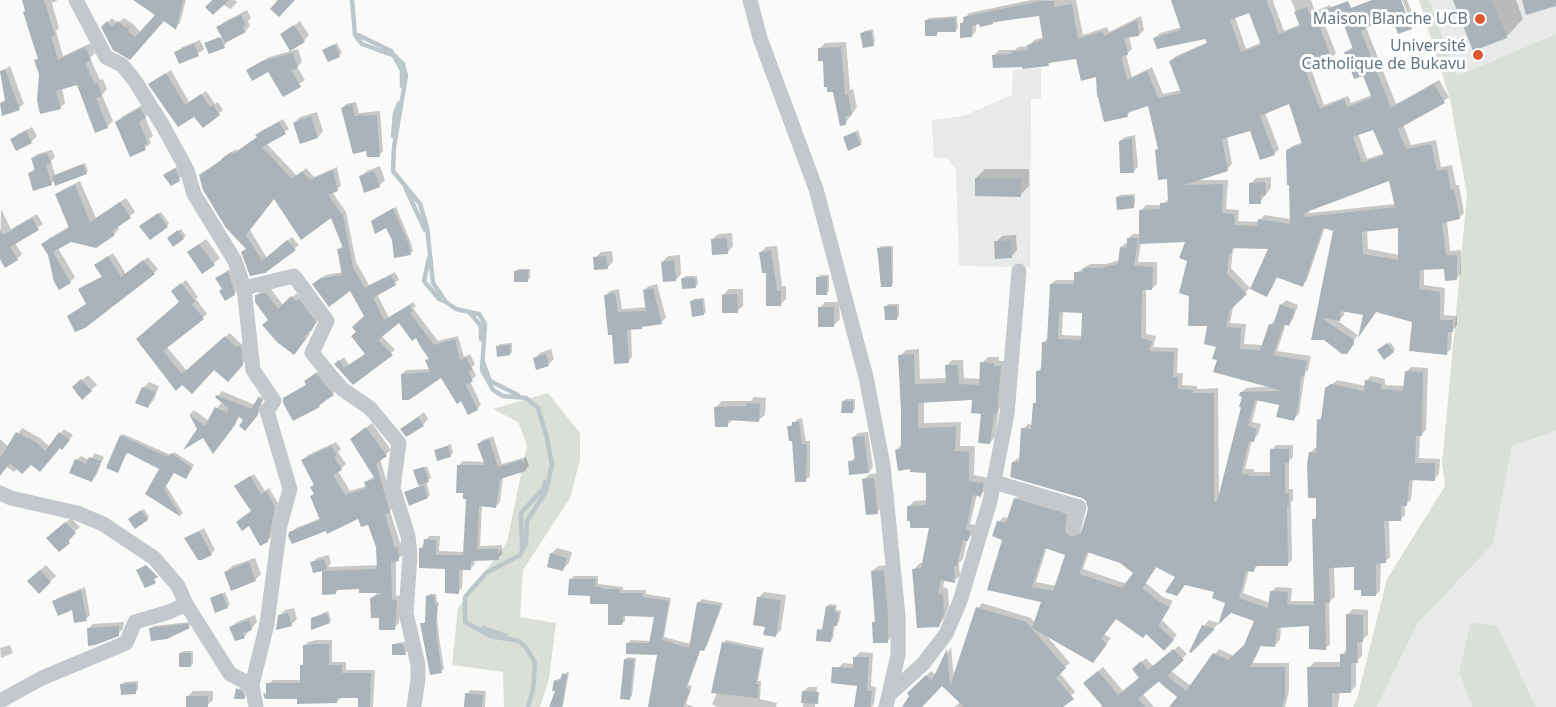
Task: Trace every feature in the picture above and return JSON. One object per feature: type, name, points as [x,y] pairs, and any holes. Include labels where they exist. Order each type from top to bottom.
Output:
[{"type":"street","points":[[76,0],[106,57],[122,65],[135,81],[163,126],[187,170],[194,194],[235,261],[244,288],[253,370],[274,400],[267,411],[290,489],[280,525],[267,624],[252,685],[256,707]]},
{"type":"street","points":[[750,0],[760,38],[816,189],[866,377],[882,465],[898,616],[898,655],[889,700]]},
{"type":"street","points":[[889,700],[923,664],[946,634],[960,601],[994,482],[1007,414],[1019,271]]},
{"type":"street","points":[[244,288],[294,276],[327,321],[312,353],[342,389],[370,408],[399,443],[393,488],[408,536],[410,555],[406,613],[418,665],[414,707]]},
{"type":"street","points":[[994,482],[1079,507],[1074,526]]},
{"type":"street","points":[[0,493],[77,513],[103,524],[154,558],[178,586],[186,604],[230,674],[252,685]]},
{"type":"street","points":[[0,701],[51,674],[126,643],[135,622],[169,612],[186,604]]},
{"type":"shaded area","points":[[1419,0],[1429,0],[1457,76],[1556,34],[1556,431],[1512,446],[1493,544],[1417,624],[1377,707],[1353,707],[1357,699],[1387,579],[1445,486],[1442,464],[1467,195],[1450,99]]},
{"type":"shaded area","name":"Université Catholique de Bukavu","points":[[1429,0],[1556,0],[1556,34],[1457,76]]},
{"type":"shaded area","points":[[1041,68],[1041,99],[1031,99],[1030,267],[959,266],[956,170],[947,158],[934,158],[932,120],[963,116],[1012,95],[1013,70]]},
{"type":"shaded area","points":[[548,393],[580,433],[580,460],[570,498],[523,570],[520,617],[556,623],[549,679],[540,707],[504,707],[503,672],[452,665],[458,608],[507,542],[527,445],[518,422],[493,409]]},
{"type":"shaded area","points":[[1556,431],[1556,707],[1536,707],[1497,625],[1472,622],[1459,672],[1472,707],[1377,707],[1417,624],[1493,544],[1512,446]]},
{"type":"shaded area","points":[[1471,622],[1497,625],[1536,707],[1472,707],[1459,672]]},
{"type":"building","points":[[22,0],[44,0],[55,35],[51,36],[58,60],[85,47],[91,60],[85,63],[95,84],[98,83],[102,96],[96,98],[108,128],[95,133],[77,85],[56,91],[61,109],[40,114],[37,100],[39,74],[34,60],[38,59],[23,12],[25,11]]},
{"type":"building","points":[[133,0],[183,0],[176,30],[164,21],[130,60],[113,50],[101,27],[107,21],[112,27],[118,21],[126,28],[130,26],[128,31],[135,37],[155,15]]},
{"type":"building","points":[[212,0],[229,0],[213,15],[205,7]]},
{"type":"building","points":[[278,0],[295,0],[279,17],[270,9]]},
{"type":"building","points":[[1171,0],[1266,0],[1279,34],[1300,26],[1294,12],[1307,7],[1310,15],[1348,1],[1351,8],[1372,0],[1401,0],[1412,29],[1398,34],[1392,18],[1361,31],[1391,108],[1434,84],[1445,103],[1398,129],[1406,149],[1431,144],[1437,171],[1447,169],[1451,189],[1454,189],[1460,219],[1442,223],[1446,255],[1457,255],[1457,280],[1445,281],[1444,269],[1420,270],[1419,289],[1440,292],[1440,320],[1453,320],[1453,332],[1448,332],[1447,355],[1409,351],[1412,322],[1376,312],[1358,338],[1363,315],[1341,311],[1340,321],[1322,318],[1354,340],[1347,354],[1342,354],[1324,340],[1311,340],[1333,231],[1323,228],[1303,287],[1276,277],[1267,297],[1250,289],[1268,249],[1232,248],[1232,253],[1229,253],[1227,274],[1247,294],[1230,310],[1226,327],[1241,328],[1240,349],[1260,350],[1269,324],[1273,325],[1280,304],[1295,310],[1289,326],[1284,324],[1273,355],[1307,361],[1304,376],[1301,376],[1298,407],[1294,421],[1276,417],[1279,405],[1255,400],[1248,426],[1257,429],[1254,442],[1249,441],[1241,474],[1270,476],[1270,449],[1289,449],[1289,463],[1285,462],[1285,493],[1289,493],[1289,506],[1287,506],[1288,566],[1255,566],[1254,572],[1246,571],[1239,598],[1268,608],[1270,591],[1288,592],[1287,605],[1314,605],[1312,519],[1316,519],[1316,498],[1308,498],[1307,464],[1309,452],[1316,453],[1317,419],[1321,420],[1325,388],[1331,384],[1364,391],[1365,380],[1381,384],[1381,389],[1403,391],[1405,371],[1423,372],[1422,436],[1416,436],[1415,463],[1435,463],[1435,481],[1409,480],[1407,506],[1401,506],[1401,521],[1384,521],[1386,563],[1376,564],[1376,596],[1361,596],[1361,590],[1354,590],[1354,567],[1329,568],[1330,603],[1325,603],[1326,650],[1309,649],[1309,626],[1277,628],[1275,647],[1260,646],[1250,667],[1285,667],[1285,697],[1282,707],[1169,707],[1177,697],[1161,682],[1158,682],[1138,699],[1145,707],[1103,707],[1083,683],[1098,671],[1118,695],[1139,678],[1132,669],[1141,661],[1148,670],[1173,649],[1184,660],[1167,676],[1186,691],[1213,653],[1228,660],[1244,645],[1254,621],[1231,613],[1218,625],[1225,603],[1212,598],[1214,592],[1185,585],[1177,596],[1165,592],[1175,577],[1156,567],[1142,588],[1170,607],[1158,626],[1174,640],[1164,651],[1146,634],[1143,638],[1116,619],[1101,639],[1107,644],[1093,663],[1032,628],[1041,602],[987,590],[1002,540],[992,536],[997,521],[1006,523],[1014,498],[1067,514],[1065,529],[1072,537],[1081,533],[1088,509],[1086,501],[1082,498],[1010,477],[1012,462],[1019,462],[1021,428],[1031,429],[1033,403],[1036,403],[1036,371],[1041,371],[1042,342],[1047,342],[1050,284],[1074,284],[1074,272],[1083,272],[1083,268],[1100,268],[1118,264],[1120,247],[1127,248],[1127,238],[1138,238],[1134,266],[1153,267],[1152,290],[1142,290],[1141,338],[1152,341],[1149,351],[1174,352],[1173,377],[1178,377],[1178,389],[1193,390],[1193,393],[1214,393],[1214,502],[1217,502],[1241,407],[1239,407],[1242,397],[1239,396],[1240,392],[1283,391],[1213,372],[1217,360],[1212,359],[1216,347],[1204,344],[1207,326],[1188,326],[1189,296],[1179,293],[1187,261],[1179,258],[1185,242],[1139,244],[1139,210],[1160,209],[1160,203],[1168,203],[1167,179],[1158,180],[1155,150],[1158,149],[1148,106],[1127,113],[1128,117],[1104,122],[1097,97],[1096,77],[1081,81],[1076,59],[1048,63],[1049,66],[1022,69],[1022,67],[993,68],[992,55],[1029,50],[1027,45],[1043,40],[1039,16],[993,22],[993,24],[980,27],[979,24],[972,26],[972,37],[960,38],[960,23],[964,23],[963,17],[1040,1],[1054,1],[1054,7],[1072,4],[1078,39],[1103,31],[1104,36],[1137,20],[1139,36],[1124,38],[1128,55],[1121,57],[1127,80],[1147,71],[1158,98],[1181,93],[1169,61],[1207,43],[1205,39],[1157,49],[1153,38],[1181,30]],"holes":[[[1249,13],[1261,45],[1241,52],[1230,20]],[[1342,20],[1353,49],[1344,52],[1354,79],[1363,76],[1372,98],[1347,107],[1344,99],[1320,109],[1305,70],[1332,59],[1320,28]],[[1289,104],[1302,144],[1286,150],[1290,224],[1258,219],[1257,226],[1234,225],[1235,214],[1222,213],[1223,184],[1184,185],[1228,171],[1222,139],[1250,131],[1260,160],[1275,155],[1260,116]],[[1373,130],[1384,155],[1362,163],[1353,137]],[[1389,181],[1395,207],[1305,217],[1304,213]],[[1398,228],[1398,260],[1363,254],[1362,232]],[[1059,312],[1082,313],[1081,340],[1058,339]],[[1045,548],[1065,555],[1053,591],[1032,587]],[[1087,552],[1120,563],[1133,573],[1122,588],[1079,574]]]},
{"type":"building","name":"Maison Blanche UCB","points":[[1453,0],[1492,0],[1507,38],[1473,51]]},
{"type":"building","points":[[1522,0],[1556,0],[1556,6],[1526,15]]},
{"type":"building","points":[[241,15],[246,25],[242,27],[246,32],[225,43],[216,27]]},
{"type":"building","points":[[955,18],[956,32],[937,32],[937,36],[925,36],[925,20]]},
{"type":"building","points":[[294,25],[305,42],[290,51],[280,34]]},
{"type":"building","points":[[871,31],[874,46],[863,48],[860,33]]},
{"type":"building","points":[[220,37],[225,48],[209,54],[204,43]]},
{"type":"building","points":[[194,44],[199,56],[179,64],[174,52]]},
{"type":"building","points":[[335,44],[340,57],[328,62],[322,50]]},
{"type":"building","points":[[841,47],[845,95],[848,94],[852,115],[845,116],[846,125],[840,126],[833,92],[827,92],[827,87],[824,87],[823,61],[818,61],[818,48]]},
{"type":"building","points":[[293,53],[298,68],[291,70],[301,87],[283,97],[268,72],[252,81],[246,70],[262,61]]},
{"type":"building","points":[[5,69],[20,110],[2,116],[0,103],[5,101],[0,71]]},
{"type":"building","points":[[166,73],[185,105],[201,94],[210,107],[213,105],[220,115],[203,128],[194,117],[178,127],[148,84]]},
{"type":"building","points":[[352,104],[355,116],[377,115],[380,157],[367,157],[366,151],[353,154],[341,108]]},
{"type":"building","points":[[140,108],[146,118],[139,122],[148,143],[144,145],[146,150],[130,157],[115,122]]},
{"type":"building","points":[[311,116],[318,138],[300,144],[293,123]]},
{"type":"building","points":[[279,122],[286,134],[262,147],[292,179],[302,171],[310,180],[333,170],[338,191],[328,195],[343,216],[353,267],[365,288],[391,275],[396,285],[373,298],[384,320],[409,305],[413,311],[410,313],[434,345],[455,339],[460,360],[466,357],[472,369],[468,371],[473,381],[466,385],[478,410],[468,415],[461,401],[457,404],[441,378],[409,400],[402,400],[401,374],[430,372],[425,360],[429,359],[416,338],[412,341],[399,323],[378,340],[393,355],[353,385],[334,364],[339,360],[344,368],[365,354],[351,336],[356,332],[352,327],[364,316],[350,291],[329,307],[312,284],[321,278],[342,275],[337,249],[343,248],[331,218],[301,240],[274,199],[246,235],[262,261],[287,240],[296,250],[265,273],[250,276],[241,252],[246,249],[226,228],[203,190],[199,175],[257,137],[255,135]]},
{"type":"building","points":[[26,131],[32,143],[16,151],[10,139]]},
{"type":"building","points":[[855,132],[861,145],[848,151],[843,137]]},
{"type":"building","points":[[1132,138],[1134,173],[1120,173],[1119,141]]},
{"type":"building","points":[[47,153],[51,163],[46,165],[52,185],[33,191],[28,173],[35,171],[31,158]]},
{"type":"building","points":[[83,164],[87,174],[55,186],[52,176]]},
{"type":"building","points":[[175,168],[180,181],[171,186],[163,175]]},
{"type":"building","points":[[374,171],[380,187],[364,193],[359,176]]},
{"type":"building","points":[[975,178],[1021,178],[1021,197],[975,196]]},
{"type":"building","points":[[1265,182],[1266,195],[1261,195],[1261,204],[1249,204],[1249,183]]},
{"type":"building","points":[[75,185],[90,222],[120,202],[131,218],[112,231],[115,235],[96,248],[71,242],[53,252],[71,283],[59,290],[54,282],[48,255],[41,244],[69,228],[55,194]]},
{"type":"building","points":[[1133,196],[1134,208],[1117,210],[1116,197]]},
{"type":"building","points":[[393,208],[411,255],[394,258],[392,240],[386,228],[375,234],[371,221]]},
{"type":"building","points":[[158,213],[168,227],[150,240],[139,226]]},
{"type":"building","points":[[32,218],[39,230],[10,247],[18,260],[5,268],[0,259],[0,230],[3,235]]},
{"type":"building","points":[[178,230],[184,239],[173,247],[167,238]]},
{"type":"building","points":[[727,238],[728,254],[712,255],[711,239]]},
{"type":"building","points":[[994,241],[1011,241],[1012,258],[995,259]]},
{"type":"building","points":[[199,244],[215,265],[202,274],[187,252]]},
{"type":"building","points":[[891,247],[892,287],[881,287],[877,248]]},
{"type":"building","points":[[771,251],[777,291],[781,291],[781,306],[766,306],[766,273],[762,273],[759,252]]},
{"type":"building","points":[[108,256],[121,277],[143,260],[155,274],[85,328],[75,332],[67,316],[86,304],[78,289],[102,277],[94,265]]},
{"type":"building","points":[[606,256],[608,269],[594,270],[593,257]]},
{"type":"building","points":[[674,260],[676,281],[663,282],[661,262]]},
{"type":"building","points":[[528,270],[528,282],[514,282],[514,271]]},
{"type":"building","points":[[228,271],[235,295],[225,301],[219,291],[222,289],[215,278]]},
{"type":"building","points":[[816,277],[827,277],[827,295],[816,295]]},
{"type":"building","points":[[681,278],[695,278],[696,288],[682,289]]},
{"type":"building","points":[[181,283],[195,302],[192,304],[204,319],[163,351],[182,374],[225,336],[236,347],[238,345],[241,347],[243,365],[228,382],[214,370],[192,394],[182,385],[176,391],[136,339],[179,302],[171,291]]},
{"type":"building","points":[[653,288],[662,324],[627,330],[629,363],[614,364],[612,335],[608,335],[604,295],[615,293],[618,312],[646,311],[643,290]]},
{"type":"building","points":[[266,293],[278,309],[291,296],[296,301],[299,299],[316,322],[294,355],[277,342],[262,325],[268,320],[255,302],[255,295]]},
{"type":"building","points":[[737,294],[738,313],[722,313],[722,295]]},
{"type":"building","points":[[702,299],[704,315],[692,317],[690,301]]},
{"type":"building","points":[[884,306],[897,306],[897,320],[885,320]]},
{"type":"building","points":[[818,307],[834,307],[834,327],[818,327]]},
{"type":"building","points":[[1387,343],[1394,352],[1384,360],[1377,350]]},
{"type":"building","points":[[510,345],[510,355],[497,357],[496,346]]},
{"type":"building","points":[[546,354],[549,366],[536,370],[533,358]]},
{"type":"building","points":[[914,354],[915,384],[946,383],[945,365],[958,365],[959,384],[979,385],[980,362],[1001,366],[997,413],[994,415],[990,444],[978,443],[981,414],[971,413],[972,400],[918,403],[918,428],[956,427],[955,451],[969,452],[969,481],[984,483],[981,497],[973,495],[966,530],[971,531],[968,541],[963,540],[957,566],[954,566],[955,583],[941,580],[938,593],[943,595],[944,613],[939,627],[917,628],[912,569],[921,568],[929,528],[910,528],[910,521],[907,521],[907,506],[926,505],[926,473],[910,472],[910,469],[898,471],[895,450],[901,449],[898,355]]},
{"type":"building","points":[[316,373],[334,395],[319,405],[320,407],[293,421],[283,403],[283,398],[306,385],[304,381]]},
{"type":"building","points":[[81,379],[92,391],[82,400],[72,387]]},
{"type":"building","points":[[142,387],[155,392],[148,408],[135,403]]},
{"type":"building","points":[[216,395],[251,409],[259,396],[262,401],[258,415],[245,431],[239,426],[243,420],[238,416],[235,425],[213,454],[203,438],[183,450],[197,429],[189,414],[205,426],[215,407],[227,413],[228,408],[215,397]]},
{"type":"building","points":[[842,401],[853,401],[853,413],[841,413]]},
{"type":"building","points":[[747,403],[760,404],[759,422],[728,420],[728,427],[715,427],[714,407],[747,406]]},
{"type":"building","points":[[418,417],[424,426],[406,437],[400,429]]},
{"type":"building","points":[[792,422],[799,422],[802,444],[807,444],[806,482],[795,482],[792,441],[789,441],[787,426],[792,426]]},
{"type":"building","points":[[366,427],[387,456],[376,464],[390,512],[385,515],[395,548],[398,547],[399,561],[391,562],[392,600],[397,600],[395,630],[379,630],[379,618],[371,618],[370,598],[384,593],[359,593],[359,589],[336,590],[336,594],[322,595],[322,571],[377,569],[376,547],[368,525],[361,527],[358,519],[327,534],[326,531],[292,544],[288,536],[289,532],[320,520],[310,496],[314,494],[310,487],[314,485],[301,460],[331,446],[337,455],[334,457],[342,470],[333,475],[345,495],[366,488],[364,482],[375,479],[350,439]]},
{"type":"building","points":[[16,432],[36,442],[45,451],[59,432],[70,440],[62,450],[60,448],[40,472],[31,465],[22,474],[10,463],[0,476],[0,458]]},
{"type":"building","points":[[120,435],[168,457],[171,453],[192,468],[186,479],[174,473],[164,489],[181,517],[145,494],[159,469],[128,453],[118,473],[106,468]]},
{"type":"building","points":[[864,436],[869,473],[849,475],[848,461],[855,461],[852,437]]},
{"type":"building","points":[[489,439],[498,467],[522,460],[526,471],[500,479],[496,508],[479,506],[477,549],[498,549],[499,560],[471,561],[471,570],[459,570],[459,594],[445,593],[445,569],[419,568],[419,548],[423,548],[424,539],[436,540],[436,555],[463,555],[466,499],[463,499],[463,493],[456,493],[457,465],[485,465],[477,444]]},
{"type":"building","points":[[448,446],[451,457],[437,461],[434,450]]},
{"type":"building","points":[[89,457],[101,461],[92,482],[69,473],[75,459],[86,464]]},
{"type":"building","points":[[424,467],[429,482],[418,485],[413,470]]},
{"type":"building","points":[[250,476],[261,494],[266,491],[275,507],[268,542],[260,546],[249,526],[242,531],[236,522],[251,511],[234,486]]},
{"type":"building","points":[[874,478],[878,514],[866,515],[862,479]]},
{"type":"building","points":[[424,485],[428,498],[409,506],[404,492]]},
{"type":"building","points":[[141,510],[148,520],[135,529],[128,519]]},
{"type":"building","points":[[65,522],[76,533],[68,540],[70,543],[59,552],[46,538]]},
{"type":"building","points":[[199,531],[212,555],[202,560],[198,560],[184,538]]},
{"type":"building","points":[[550,553],[567,558],[563,571],[547,567]]},
{"type":"building","points":[[324,559],[327,569],[313,573],[310,562]]},
{"type":"building","points":[[249,562],[256,581],[231,591],[224,572]]},
{"type":"building","points":[[146,565],[158,577],[154,579],[156,583],[145,588],[136,570]]},
{"type":"building","points":[[40,570],[51,582],[39,594],[27,581]]},
{"type":"building","points":[[884,570],[888,643],[873,643],[872,622],[875,622],[871,571]]},
{"type":"building","points":[[569,579],[596,579],[595,587],[601,587],[601,589],[620,589],[620,593],[643,593],[643,597],[669,601],[662,640],[689,648],[697,602],[721,606],[704,651],[700,650],[686,688],[690,690],[683,707],[648,707],[657,655],[626,654],[626,643],[649,643],[654,617],[623,616],[622,625],[608,625],[608,604],[590,604],[590,596],[568,595]]},
{"type":"building","points":[[81,590],[87,621],[74,623],[72,610],[58,616],[52,601]]},
{"type":"building","points":[[222,593],[228,608],[215,613],[210,598]]},
{"type":"building","points":[[434,595],[435,604],[437,604],[437,640],[442,673],[430,675],[420,623],[425,623],[426,596]]},
{"type":"building","points":[[757,597],[781,600],[776,637],[763,635],[765,627],[753,625]]},
{"type":"building","points":[[826,606],[835,607],[834,612],[839,613],[837,626],[833,626],[831,642],[816,641],[817,629],[822,630]]},
{"type":"building","points":[[976,607],[1026,622],[1066,668],[1056,678],[1074,699],[1063,707],[964,707],[942,686],[922,707],[902,707],[909,696],[907,693],[926,675],[932,680],[947,649],[950,686]]},
{"type":"building","points":[[288,613],[292,626],[276,630],[278,615]]},
{"type":"building","points":[[326,613],[330,623],[311,630],[311,618]]},
{"type":"building","points":[[1346,614],[1363,615],[1363,642],[1357,642],[1358,663],[1351,663],[1351,693],[1332,693],[1332,707],[1308,707],[1307,667],[1340,667],[1340,654],[1346,654]]},
{"type":"building","points":[[249,620],[252,630],[243,633],[245,638],[235,641],[229,627]]},
{"type":"building","points":[[187,624],[190,628],[167,639],[151,641],[149,628]]},
{"type":"building","points":[[1202,625],[1215,629],[1191,653],[1189,652]]},
{"type":"building","points":[[119,626],[119,636],[88,646],[87,628]]},
{"type":"building","points":[[722,642],[762,650],[756,684],[759,684],[758,698],[711,693]]},
{"type":"building","points":[[329,644],[329,665],[342,665],[342,673],[371,673],[370,707],[358,707],[358,698],[337,698],[337,703],[297,704],[297,699],[265,699],[263,693],[266,694],[266,683],[300,683],[303,645]]},
{"type":"building","points":[[392,644],[403,644],[406,655],[392,655]]},
{"type":"building","points":[[179,653],[191,653],[191,667],[179,667]]},
{"type":"building","points":[[853,657],[869,657],[867,691],[872,691],[870,707],[854,707],[857,686],[831,683],[832,667],[853,668]]},
{"type":"building","points":[[624,659],[634,660],[630,700],[620,699]]},
{"type":"building","points":[[563,673],[567,675],[562,707],[549,707],[555,691],[552,691],[554,680],[559,681]]},
{"type":"building","points":[[136,683],[136,694],[121,695],[120,684]]},
{"type":"building","points":[[236,688],[243,692],[245,699],[234,699]]},
{"type":"building","points":[[802,691],[819,692],[818,704],[801,703]]},
{"type":"building","points":[[465,693],[483,695],[482,707],[464,707]]},
{"type":"building","points":[[186,696],[208,696],[208,707],[186,707]]},
{"type":"waterway","points":[[352,0],[355,35],[362,44],[395,56],[403,64],[406,76],[394,147],[393,171],[420,204],[427,227],[433,283],[446,302],[456,309],[479,314],[485,324],[482,370],[493,390],[503,396],[526,398],[538,408],[547,438],[552,465],[546,491],[527,521],[526,544],[520,555],[486,573],[465,597],[465,622],[490,636],[519,641],[527,649],[535,663],[533,689],[528,707]]},
{"type":"waterway","points":[[358,35],[391,51],[402,70],[402,86]]},
{"type":"waterway","points":[[393,136],[395,113],[399,103]]},
{"type":"waterway","points":[[406,189],[425,230]]},
{"type":"waterway","points":[[429,258],[424,281],[439,299],[446,302]]},
{"type":"waterway","points":[[470,313],[481,326],[481,339]]},
{"type":"waterway","points":[[483,362],[490,381],[518,395]]},
{"type":"waterway","points":[[522,548],[521,513],[543,489],[545,482]]},
{"type":"waterway","points":[[483,628],[506,636]]},
{"type":"place","name":"Maison Blanche UCB","points":[[1480,19]]},
{"type":"place","name":"Université Catholique de Bukavu","points":[[1478,55]]}]
